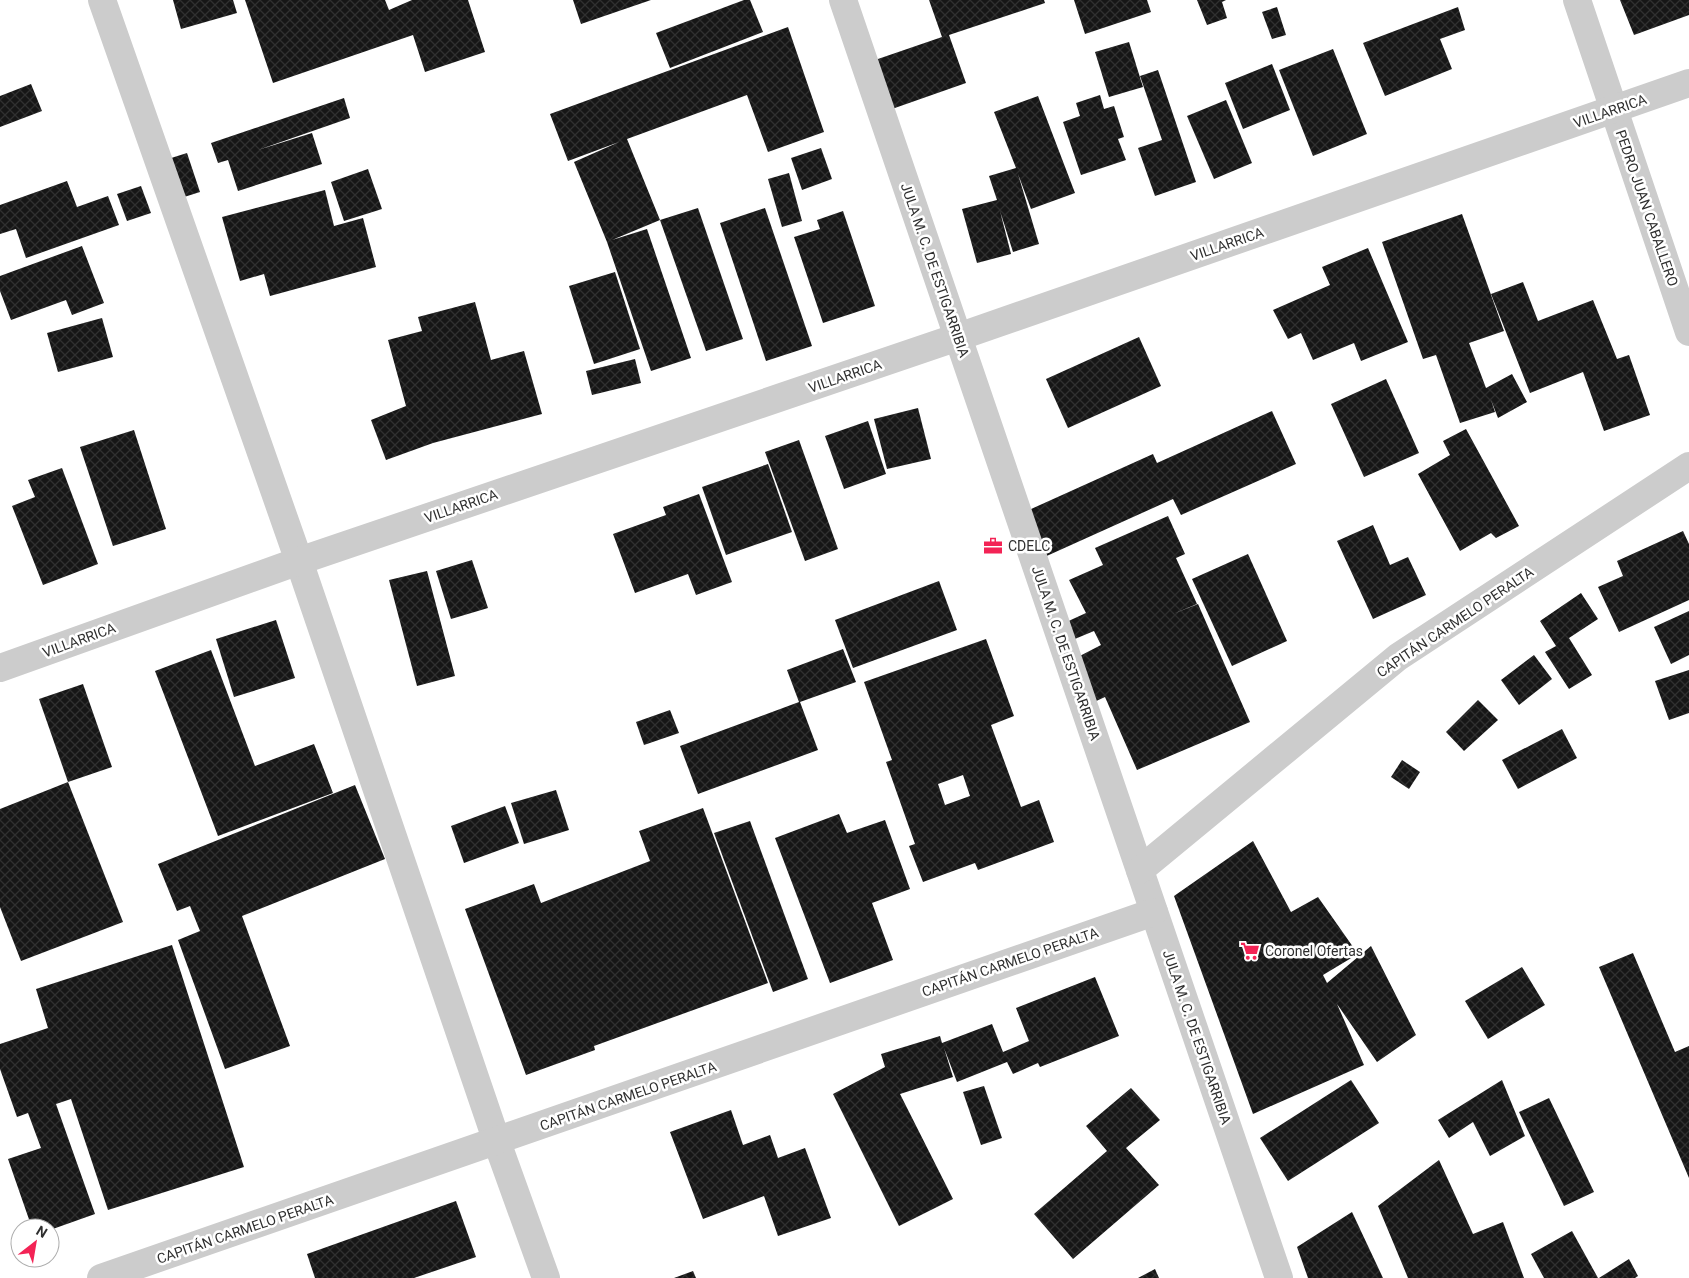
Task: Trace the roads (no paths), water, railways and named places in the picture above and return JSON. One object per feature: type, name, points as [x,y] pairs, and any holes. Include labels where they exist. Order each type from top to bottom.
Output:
[{"type":"street","points":[[102,0],[299,561],[497,1142],[546,1278]]},
{"type":"street","name":"JULA M. C. DE ESTIGARRIBIA","points":[[843,0],[1279,1278]]},
{"type":"street","name":"PEDRO JUAN CABALLERO","points":[[1577,0],[1689,332]]},
{"type":"street","name":"VILLARRICA","points":[[0,668],[299,561],[958,337],[1689,84]]},
{"type":"street","name":"CAPITÁN CARMELO PERALTA","points":[[1140,870],[1398,657],[1689,466]]},
{"type":"street","name":"CAPITÁN CARMELO PERALTA","points":[[101,1278],[497,1142],[1154,912]]},
{"type":"place","name":"CDELC","points":[[993,546]]},
{"type":"place","name":"Coronel Ofertas","points":[[1250,951]]}]
